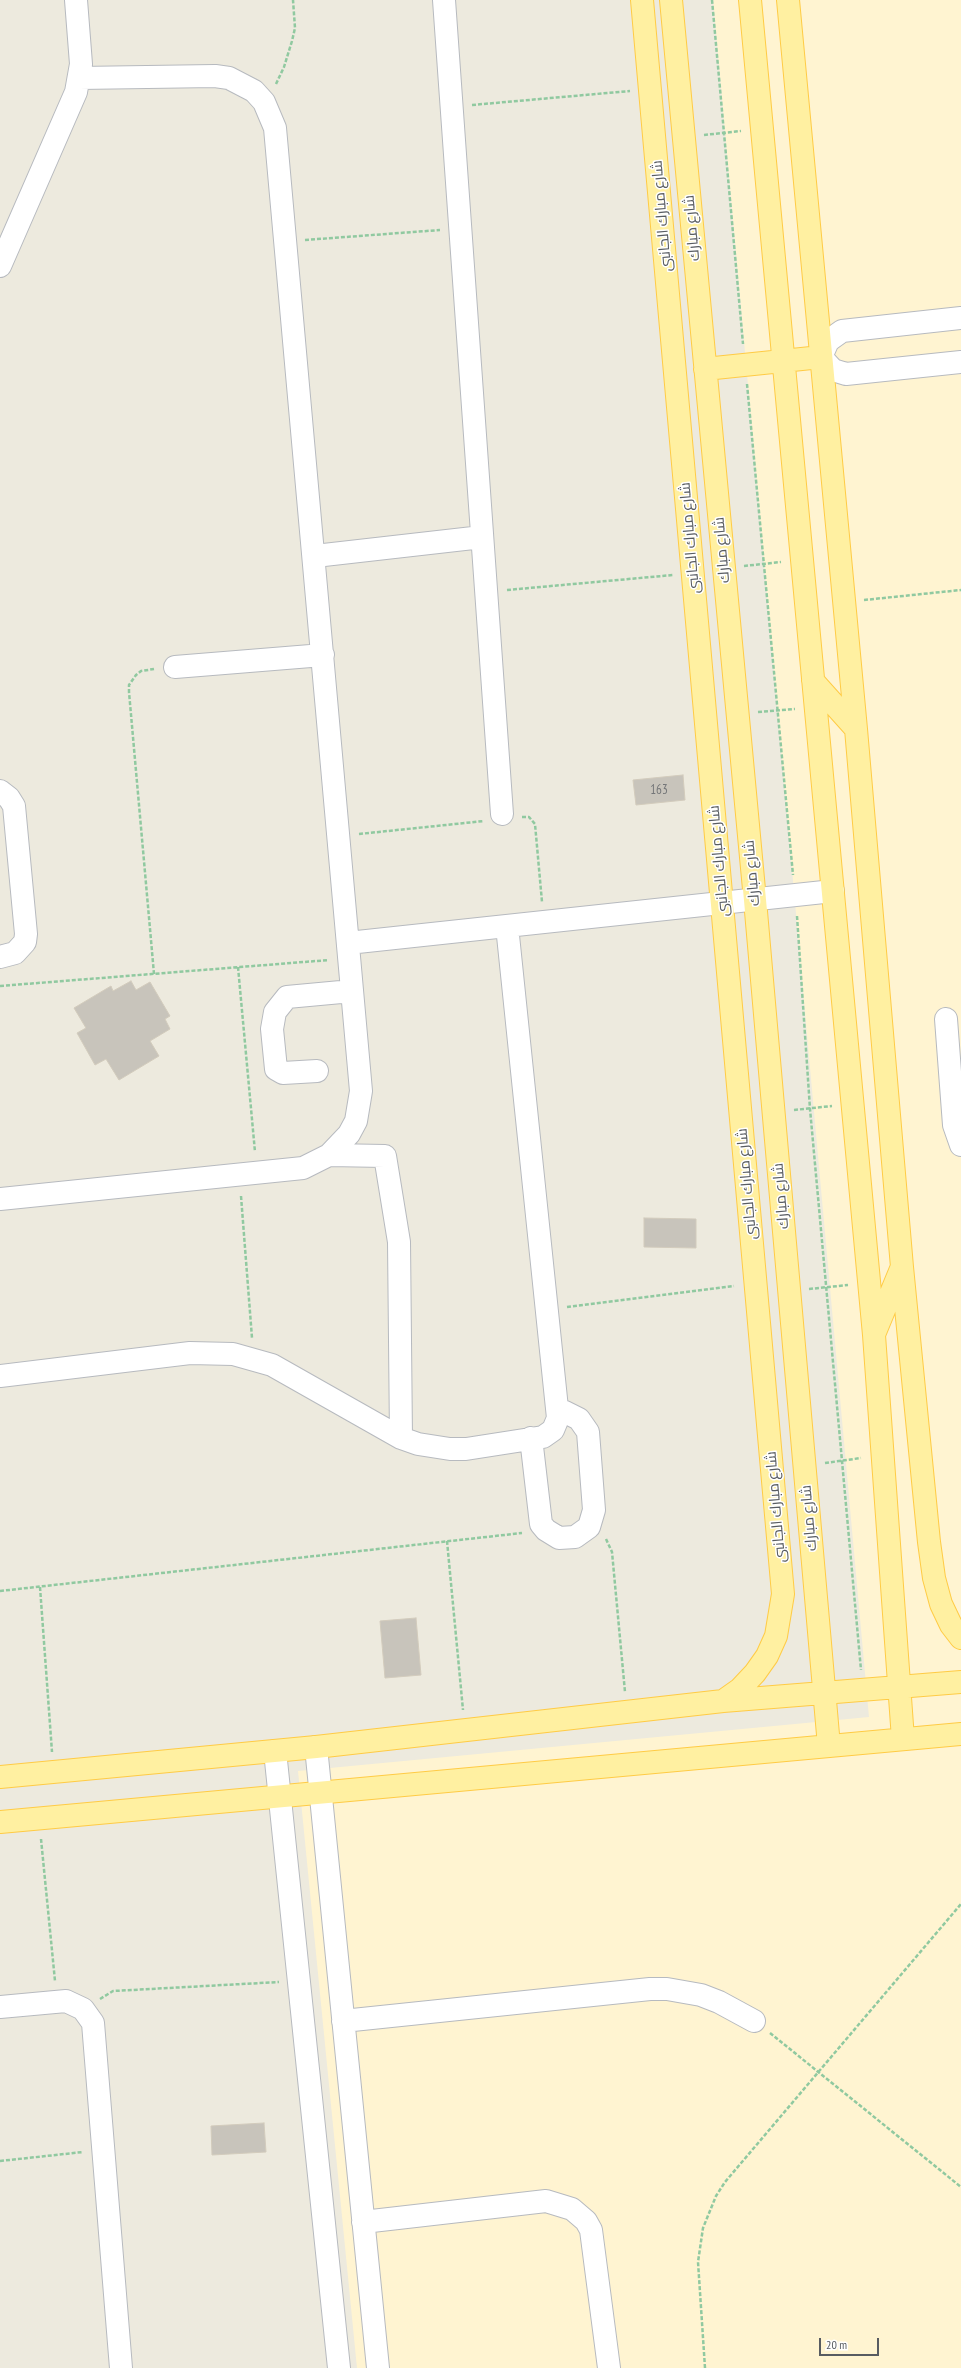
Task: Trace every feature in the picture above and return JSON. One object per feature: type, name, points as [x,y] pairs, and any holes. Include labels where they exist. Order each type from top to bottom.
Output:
[{"type":"main road","name":"شارع مبارك الجانبى","points":[[642,0],[783,1594],[776,1636],[767,1656],[755,1673],[740,1689],[723,1701]]},
{"type":"main road","name":"شارع مبارك","points":[[671,0],[755,900],[829,1746]]},
{"type":"main road","points":[[788,0],[856,729],[902,1267],[934,1578],[941,1604],[961,1638]]},
{"type":"main road","points":[[753,5],[762,129],[874,1335],[898,1688],[903,1739]]},
{"type":"main road","points":[[705,369],[821,357]]},
{"type":"main road","points":[[813,680],[856,729]]},
{"type":"main road","points":[[874,1335],[902,1267]]},
{"type":"main road","points":[[0,1777],[316,1748],[723,1701],[961,1682]]},
{"type":"main road","points":[[0,1822],[961,1734]]},
{"type":"street","points":[[0,266],[71,105],[79,78],[81,49],[76,0]]},
{"type":"street","points":[[444,0],[501,817]]},
{"type":"street","points":[[1,1193],[248,1175],[303,1168],[329,1156],[349,1134],[360,1106],[361,1091],[315,556],[275,128],[264,102],[242,84],[215,76],[79,78]]},
{"type":"street","points":[[961,318],[842,331],[828,341],[821,357],[833,370],[846,374],[961,362]]},
{"type":"street","points":[[315,556],[482,538]]},
{"type":"street","points":[[175,667],[323,655]]},
{"type":"street","points":[[0,791],[9,798],[14,806],[26,934],[25,942],[15,953],[0,956]]},
{"type":"street","points":[[349,951],[507,926],[833,891]]},
{"type":"street","points":[[0,1376],[190,1353],[218,1352],[254,1359],[289,1375],[402,1438],[418,1444],[450,1449],[543,1437],[554,1430],[557,1424],[558,1411],[546,1309],[507,926]]},
{"type":"street","points":[[317,1071],[283,1073],[276,1069],[272,1029],[275,1012],[287,997],[352,991]]},
{"type":"street","points":[[946,1019],[954,1125],[961,1145]]},
{"type":"street","points":[[329,1156],[385,1156],[399,1242],[402,1438]]},
{"type":"street","points":[[531,1438],[541,1524],[546,1530],[559,1538],[566,1539],[583,1533],[589,1526],[594,1510],[588,1432],[579,1419],[565,1412],[558,1411]]},
{"type":"street","points":[[316,1748],[378,2368]]},
{"type":"street","points":[[275,1751],[339,2368]]},
{"type":"street","points":[[343,2022],[650,1989],[684,1991],[701,1995],[725,2004],[754,2021]]},
{"type":"street","points":[[0,2007],[57,2002],[75,2004],[89,2016],[93,2024],[121,2368]]},
{"type":"street","points":[[363,2222],[546,2202],[572,2209],[586,2221],[591,2230],[609,2368]]},
{"type":"path","points":[[264,102],[278,79],[289,54],[295,28],[293,0]]},
{"type":"path","points":[[712,0],[776,711],[795,896],[810,1109],[828,1287],[863,1691]]},
{"type":"path","points":[[452,107],[651,89]]},
{"type":"path","points":[[683,137],[762,129]]},
{"type":"path","points":[[286,242],[460,228]]},
{"type":"path","points":[[724,569],[802,559]]},
{"type":"path","points":[[486,592],[693,573]]},
{"type":"path","points":[[844,602],[961,590]]},
{"type":"path","points":[[154,974],[129,692],[132,680],[141,671],[175,667]]},
{"type":"path","points":[[737,714],[816,708]]},
{"type":"path","points":[[339,836],[501,817],[529,817],[535,824],[544,922]]},
{"type":"path","points":[[0,986],[238,967],[349,951]]},
{"type":"path","points":[[238,967],[248,1175],[254,1359]]},
{"type":"path","points":[[773,1112],[853,1104]]},
{"type":"path","points":[[789,1291],[869,1283]]},
{"type":"path","points":[[546,1309],[756,1284]]},
{"type":"path","points":[[804,1466],[882,1456]]},
{"type":"path","points":[[589,1526],[602,1534],[612,1552],[626,1712]]},
{"type":"path","points":[[0,1591],[546,1530]]},
{"type":"path","points":[[447,1541],[465,1730]]},
{"type":"path","points":[[40,1587],[54,1772]]},
{"type":"path","points":[[39,1818],[57,2002]]},
{"type":"path","points":[[705,2368],[698,2262],[703,2228],[708,2212],[725,2182],[961,1904]]},
{"type":"path","points":[[89,2016],[96,2002],[113,1991],[299,1981]]},
{"type":"path","points":[[754,2021],[961,2187]]},
{"type":"path","points":[[0,2161],[103,2150]]},
{"type":"shaded area","points":[[713,0],[961,0],[961,2368],[357,2368],[298,1771],[869,1717]]},
{"type":"building","points":[[683,775],[685,800],[636,805],[633,780]]},
{"type":"building","points":[[131,981],[136,990],[150,982],[170,1016],[165,1019],[170,1029],[150,1041],[159,1056],[119,1080],[106,1059],[95,1065],[77,1033],[86,1028],[74,1008],[111,986],[113,991]]},
{"type":"building","points":[[644,1218],[696,1219],[696,1248],[644,1247]]},
{"type":"building","points":[[416,1618],[421,1675],[385,1678],[380,1621]]},
{"type":"building","points":[[264,2123],[266,2152],[212,2155],[211,2126]]}]
